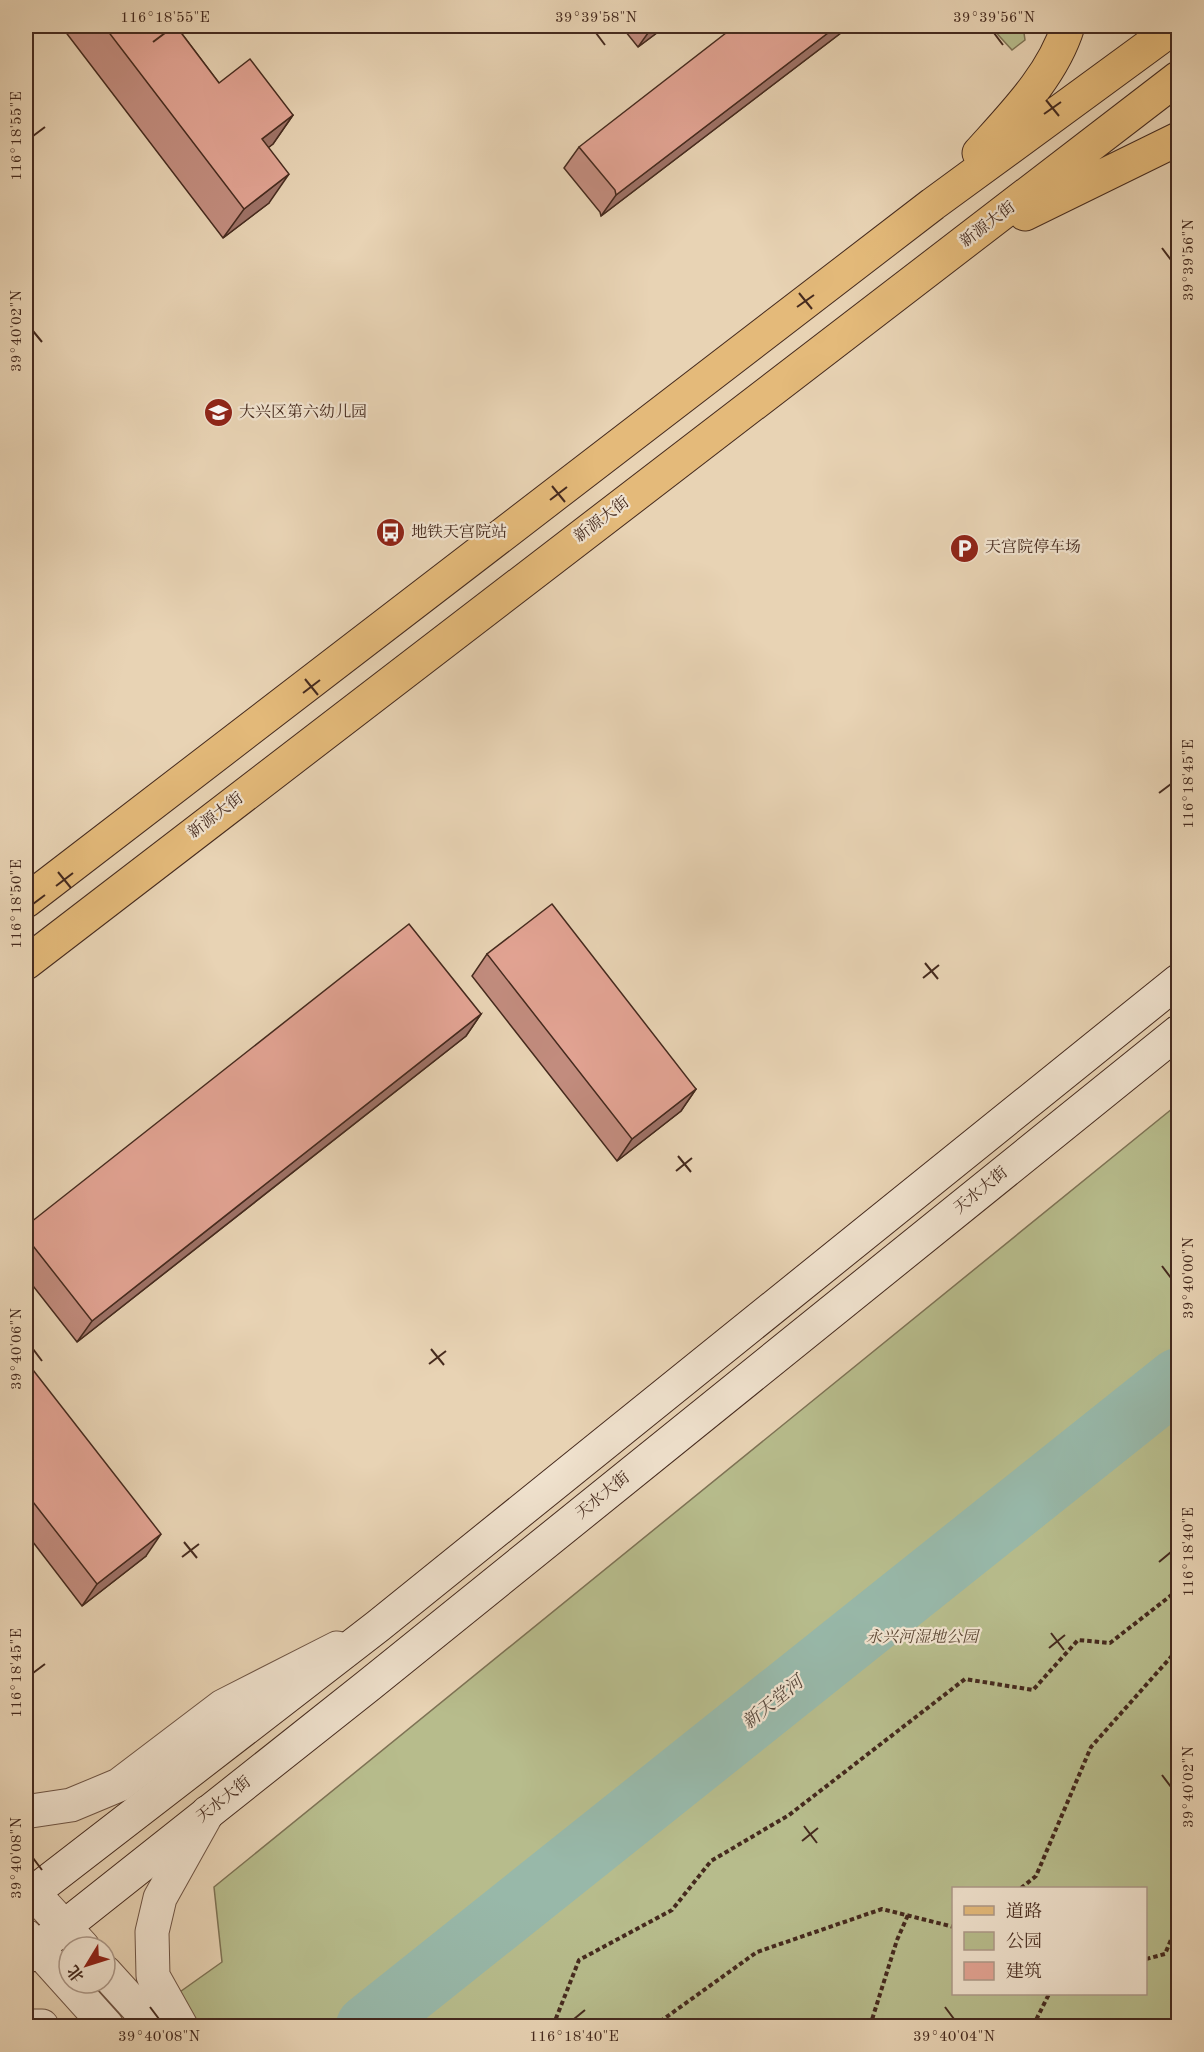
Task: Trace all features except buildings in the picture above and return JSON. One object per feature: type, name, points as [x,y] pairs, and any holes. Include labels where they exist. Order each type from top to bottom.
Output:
[{"type":"main road","points":[[933,204],[1023,105],[1062,46],[1068,26]]},
{"type":"main road","points":[[26,901],[933,204],[1176,26]]},
{"type":"main road","name":"新源大街","points":[[26,963],[1179,78]]},
{"type":"main road","points":[[961,245],[1179,139]]},
{"type":"main road","points":[[72,1935],[28,1892],[378,1626],[1179,981]]},
{"type":"main road","name":"天水大街","points":[[74,1935],[208,1812],[369,1685],[1179,1032]]},
{"type":"main road","points":[[26,1810],[71,1805],[119,1785],[223,1706],[378,1626]]},
{"type":"main road","points":[[164,2021],[153,1976],[152,1932],[160,1898],[208,1812]]},
{"type":"main road","name":"天水大街","points":[[29,1947],[57,1940]]},
{"type":"main road","points":[[29,1947],[107,2026]]},
{"type":"main road","points":[[117,1982],[164,2021]]},
{"type":"main road","points":[[26,2026],[42,2026]]},
{"type":"path","points":[[553,2026],[579,1960],[672,1910],[711,1861],[789,1815],[965,1679],[1033,1690],[1078,1640],[1110,1643],[1179,1590]]},
{"type":"path","points":[[1021,1887],[1036,1876],[1091,1747],[1179,1649]]},
{"type":"path","points":[[654,2026],[757,1952],[882,1909],[952,1926]]},
{"type":"path","points":[[870,2026],[897,1940],[908,1915]]},
{"type":"path","points":[[1147,1959],[1165,1954],[1179,1923]]},
{"type":"path","points":[[1033,2026],[1048,1995]]},
{"type":"path","points":[[1150,2026],[1179,2018]]},
{"type":"green space","points":[[990,26],[1023,26],[1025,40],[1012,50]]},
{"type":"green space","name":"永兴河湿地公园","points":[[1178,1104],[1178,2026],[132,2026],[222,1962],[214,1887]]},
{"type":"waterway","name":"新天堂河","points":[[367,2026],[1178,1379]]},
{"type":"place","name":"大兴区第六幼儿园","points":[[218,413]]},
{"type":"place","name":"地铁天宫院站","points":[[390,533]]},
{"type":"place","name":"天宫院停车场","points":[[964,548]]}]
